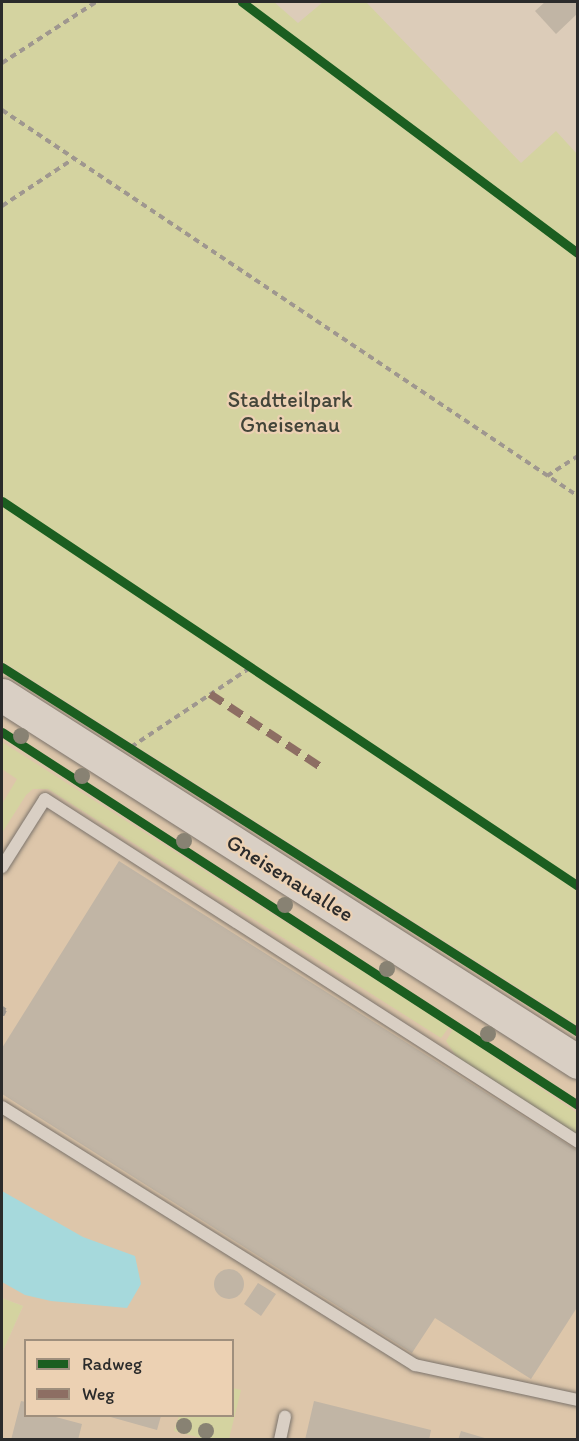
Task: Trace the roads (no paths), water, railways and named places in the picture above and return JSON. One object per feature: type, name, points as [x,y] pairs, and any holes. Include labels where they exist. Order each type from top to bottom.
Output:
[{"type":"main road","name":"Gneisenauallee","points":[[2,695],[578,1062]]},
{"type":"lane","points":[[2,867],[45,800],[578,1142]]},
{"type":"lane","points":[[2,1107],[415,1365],[578,1400]]},
{"type":"lane","points":[[280,1440],[285,1417]]},
{"type":"water","points":[[2,1191],[83,1237],[135,1256],[141,1284],[127,1308],[51,1301],[25,1295],[2,1282]]},
{"type":"park label","name":"Stadtteilpark Gneisenau","points":[[290,412]]}]
